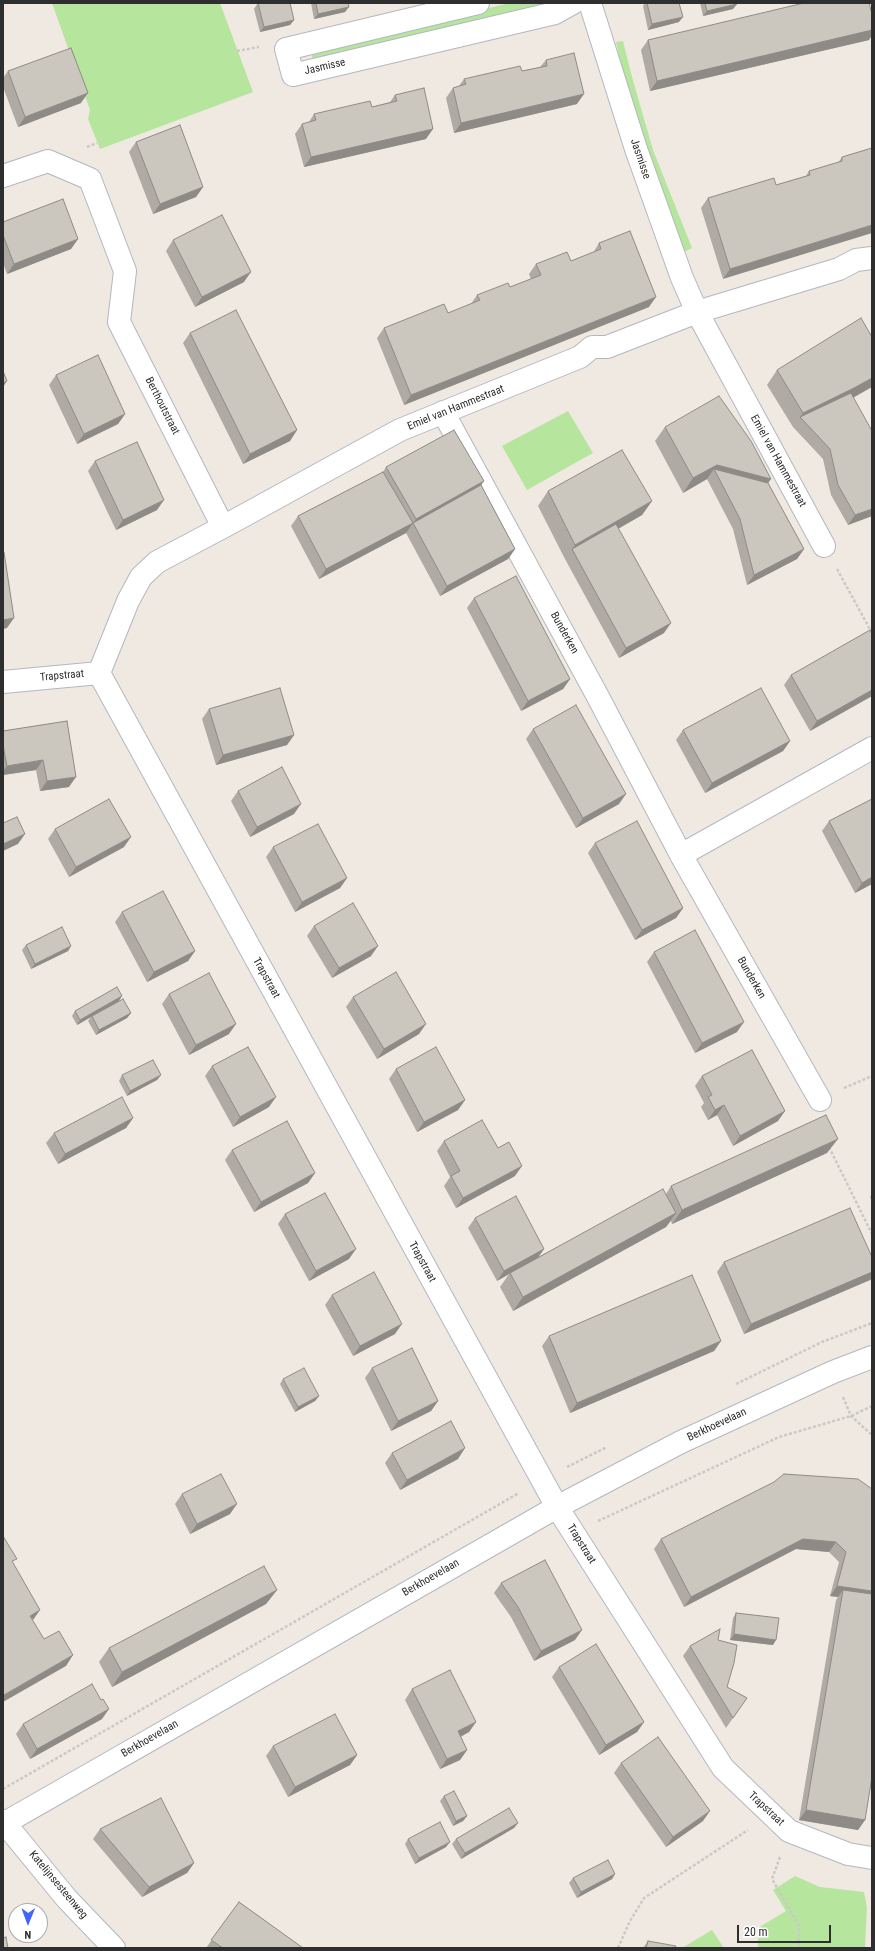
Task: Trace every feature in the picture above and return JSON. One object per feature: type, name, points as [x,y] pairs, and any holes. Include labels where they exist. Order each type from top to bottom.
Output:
[{"type":"street","name":"Jasmisse","points":[[478,3],[286,49],[293,75],[555,13],[573,3]]},
{"type":"street","name":"Jasmisse","points":[[590,3],[636,149],[682,278],[697,312]]},
{"type":"street","name":"Berthoutstraat","points":[[3,176],[48,160],[90,180],[125,271],[120,322],[223,527]]},
{"type":"street","name":"Emiel van Hammestraat","points":[[223,527],[400,430],[580,357],[592,347],[607,347],[697,312],[839,268],[856,260],[872,258]]},
{"type":"street","name":"Emiel van Hammestraat","points":[[697,312],[824,546]]},
{"type":"street","name":"Bunderken","points":[[443,412],[597,695],[681,855],[820,1100]]},
{"type":"street","points":[[99,673],[128,601],[141,577],[157,562],[223,527]]},
{"type":"street","name":"Trapstraat","points":[[3,682],[99,673],[557,1506],[723,1768],[789,1831],[848,1854],[872,1858]]},
{"type":"street","points":[[681,855],[872,748]]},
{"type":"street","name":"Berkhoevelaan","points":[[3,1823],[557,1506],[680,1442],[833,1372],[872,1357]]},
{"type":"street","name":"Katelijnsesteenweg","points":[[3,1823],[67,1899],[114,1948]]},
{"type":"path","points":[[824,546],[872,633]]},
{"type":"path","points":[[828,1145],[872,1234]]},
{"type":"path","points":[[573,1532],[779,1436],[851,1416],[872,1406]]},
{"type":"path","points":[[851,1416],[872,1435]]},
{"type":"path","points":[[618,1948],[630,1921],[644,1898],[772,1815]]},
{"type":"path","points":[[789,1831],[772,1879],[799,1926],[799,1948]]},
{"type":"green space","points":[[52,3],[220,3],[253,92],[100,149],[88,119],[90,110]]},
{"type":"green space","points":[[510,3],[551,3],[313,62],[311,50]]},
{"type":"green space","points":[[623,41],[653,150],[692,248],[684,252],[630,103],[616,42]]},
{"type":"green space","points":[[568,411],[593,453],[527,490],[502,446]]},
{"type":"green space","points":[[795,1876],[820,1887],[864,1892],[867,1908],[865,1948],[758,1948],[758,1928],[786,1911],[773,1890]]},
{"type":"green space","points":[[712,1930],[724,1948],[682,1948]]},
{"type":"building","points":[[258,3],[290,3],[294,20],[264,27]]},
{"type":"building","points":[[316,3],[348,3],[349,7],[318,14]]},
{"type":"building","points":[[647,3],[679,3],[683,17],[652,24]]},
{"type":"building","points":[[705,3],[737,3],[737,4],[707,11]]},
{"type":"building","points":[[804,3],[869,3],[872,14],[872,30],[657,81],[648,40]]},
{"type":"building","points":[[71,48],[88,93],[25,117],[8,71]]},
{"type":"building","points":[[574,53],[584,94],[461,123],[453,88],[466,84],[464,79],[520,66],[522,71],[547,66],[546,60]]},
{"type":"building","points":[[424,88],[433,129],[311,157],[302,124],[316,120],[314,114],[370,101],[372,107],[397,101],[395,95]]},
{"type":"building","points":[[180,125],[203,187],[160,204],[136,142]]},
{"type":"building","points":[[872,148],[872,225],[730,269],[708,198],[774,178],[776,185],[810,175],[809,171],[842,161],[842,157]]},
{"type":"building","points":[[63,199],[78,239],[14,264],[3,235],[3,222]]},
{"type":"building","points":[[222,215],[251,272],[202,297],[173,240]]},
{"type":"building","points":[[630,231],[656,297],[411,395],[384,328],[444,304],[448,313],[480,300],[477,295],[508,283],[510,287],[541,275],[536,264],[567,252],[571,261],[601,249],[599,243]]},
{"type":"building","points":[[236,310],[297,430],[250,454],[190,333]]},
{"type":"building","points":[[861,318],[872,337],[872,378],[803,413],[777,370]]},
{"type":"building","points":[[98,355],[125,414],[84,434],[56,375]]},
{"type":"building","points":[[3,371],[7,381],[3,383]]},
{"type":"building","points":[[851,393],[872,431],[872,509],[855,515],[838,485],[830,449],[800,417]]},
{"type":"building","points":[[719,396],[751,441],[771,479],[717,465],[693,478],[665,427]]},
{"type":"building","points":[[454,430],[484,481],[416,519],[386,467]]},
{"type":"building","points":[[137,442],[164,500],[123,520],[95,461]]},
{"type":"building","points":[[622,450],[652,501],[575,545],[548,491]]},
{"type":"building","points":[[714,469],[768,483],[804,549],[754,575],[740,519]]},
{"type":"building","points":[[383,472],[413,523],[326,569],[298,516]]},
{"type":"building","points":[[481,485],[515,549],[447,586],[413,523]]},
{"type":"building","points":[[616,524],[671,623],[626,648],[572,549]]},
{"type":"building","points":[[3,552],[14,618],[3,620]]},
{"type":"building","points":[[516,576],[570,679],[528,701],[474,598]]},
{"type":"building","points":[[870,630],[872,634],[872,690],[817,721],[791,675]]},
{"type":"building","points":[[280,688],[294,735],[223,755],[209,709]]},
{"type":"building","points":[[761,688],[790,741],[712,783],[683,730]]},
{"type":"building","points":[[576,705],[626,794],[583,818],[533,729]]},
{"type":"building","points":[[67,721],[76,777],[47,781],[43,760],[7,766],[3,745],[3,731]]},
{"type":"building","points":[[282,767],[301,804],[257,827],[238,791]]},
{"type":"building","points":[[109,799],[131,837],[76,867],[55,829]]},
{"type":"building","points":[[872,799],[872,877],[862,883],[829,821]]},
{"type":"building","points":[[17,817],[25,834],[3,844],[3,823]]},
{"type":"building","points":[[637,821],[683,908],[642,930],[595,843]]},
{"type":"building","points":[[318,824],[347,878],[302,902],[273,847]]},
{"type":"building","points":[[163,891],[195,951],[154,972],[122,912]]},
{"type":"building","points":[[353,903],[378,946],[339,968],[314,926]]},
{"type":"building","points":[[62,927],[71,946],[35,964],[26,945]]},
{"type":"building","points":[[695,930],[744,1022],[702,1043],[654,952]]},
{"type":"building","points":[[396,972],[426,1024],[384,1049],[353,997]]},
{"type":"building","points":[[209,973],[236,1024],[196,1045],[169,994]]},
{"type":"building","points":[[117,987],[122,996],[80,1020],[75,1011]]},
{"type":"building","points":[[123,999],[131,1013],[99,1030],[92,1016]]},
{"type":"building","points":[[248,1047],[276,1097],[240,1117],[212,1066]]},
{"type":"building","points":[[436,1047],[465,1100],[424,1122],[396,1069]]},
{"type":"building","points":[[752,1050],[785,1111],[740,1136],[724,1105],[715,1110],[708,1097],[712,1095],[702,1076]]},
{"type":"building","points":[[153,1060],[161,1075],[130,1091],[122,1075]]},
{"type":"building","points":[[122,1097],[133,1118],[65,1154],[54,1133]]},
{"type":"building","points":[[826,1115],[838,1139],[682,1210],[671,1186]]},
{"type":"building","points":[[482,1120],[498,1148],[509,1142],[522,1166],[463,1198],[451,1176],[460,1171],[444,1141]]},
{"type":"building","points":[[287,1121],[315,1173],[261,1202],[232,1150]]},
{"type":"building","points":[[663,1189],[676,1213],[523,1297],[510,1273]]},
{"type":"building","points":[[325,1193],[356,1249],[316,1271],[285,1214]]},
{"type":"building","points":[[516,1196],[544,1249],[504,1271],[475,1218]]},
{"type":"building","points":[[850,1208],[872,1257],[872,1272],[751,1324],[724,1262]]},
{"type":"building","points":[[374,1272],[402,1324],[360,1346],[332,1295]]},
{"type":"building","points":[[692,1275],[721,1341],[577,1403],[549,1336]]},
{"type":"building","points":[[412,1348],[438,1401],[398,1421],[372,1368]]},
{"type":"building","points":[[304,1368],[319,1396],[298,1407],[283,1379]]},
{"type":"building","points":[[451,1421],[465,1448],[407,1480],[392,1453]]},
{"type":"building","points":[[221,1474],[237,1504],[197,1524],[182,1494]]},
{"type":"building","points":[[784,1474],[858,1479],[872,1489],[872,1591],[837,1586],[846,1552],[836,1542],[803,1539],[691,1597],[661,1539],[774,1482]]},
{"type":"building","points":[[3,1536],[17,1559],[12,1561],[40,1610],[30,1616],[44,1639],[59,1631],[73,1655],[4,1695],[3,1693]]},
{"type":"building","points":[[545,1560],[582,1630],[541,1651],[518,1607],[501,1583]]},
{"type":"building","points":[[264,1566],[277,1590],[122,1672],[109,1648]]},
{"type":"building","points":[[843,1590],[872,1594],[872,1777],[865,1820],[806,1810]]},
{"type":"building","points":[[736,1613],[779,1618],[776,1640],[734,1634]]},
{"type":"building","points":[[720,1629],[718,1640],[737,1645],[734,1663],[727,1687],[747,1698],[733,1718],[690,1646]]},
{"type":"building","points":[[596,1644],[644,1722],[606,1745],[559,1667]]},
{"type":"building","points":[[450,1670],[476,1722],[458,1731],[467,1750],[447,1759],[412,1689]]},
{"type":"building","points":[[92,1684],[101,1700],[103,1699],[109,1709],[37,1749],[23,1724]]},
{"type":"building","points":[[335,1714],[357,1755],[295,1787],[273,1746]]},
{"type":"building","points":[[658,1737],[710,1811],[673,1837],[621,1763]]},
{"type":"building","points":[[454,1791],[467,1816],[456,1821],[444,1796]]},
{"type":"building","points":[[161,1798],[194,1863],[149,1887],[100,1829]]},
{"type":"building","points":[[509,1808],[518,1823],[465,1853],[456,1839]]},
{"type":"building","points":[[440,1822],[450,1842],[419,1858],[408,1839]]},
{"type":"building","points":[[608,1860],[615,1874],[581,1892],[573,1878]]},
{"type":"building","points":[[239,1902],[303,1948],[223,1948],[211,1940]]},
{"type":"building","points":[[6,1937],[8,1948],[3,1948],[3,1938]]},
{"type":"building","points":[[648,1941],[676,1946],[675,1948],[646,1948]]}]
